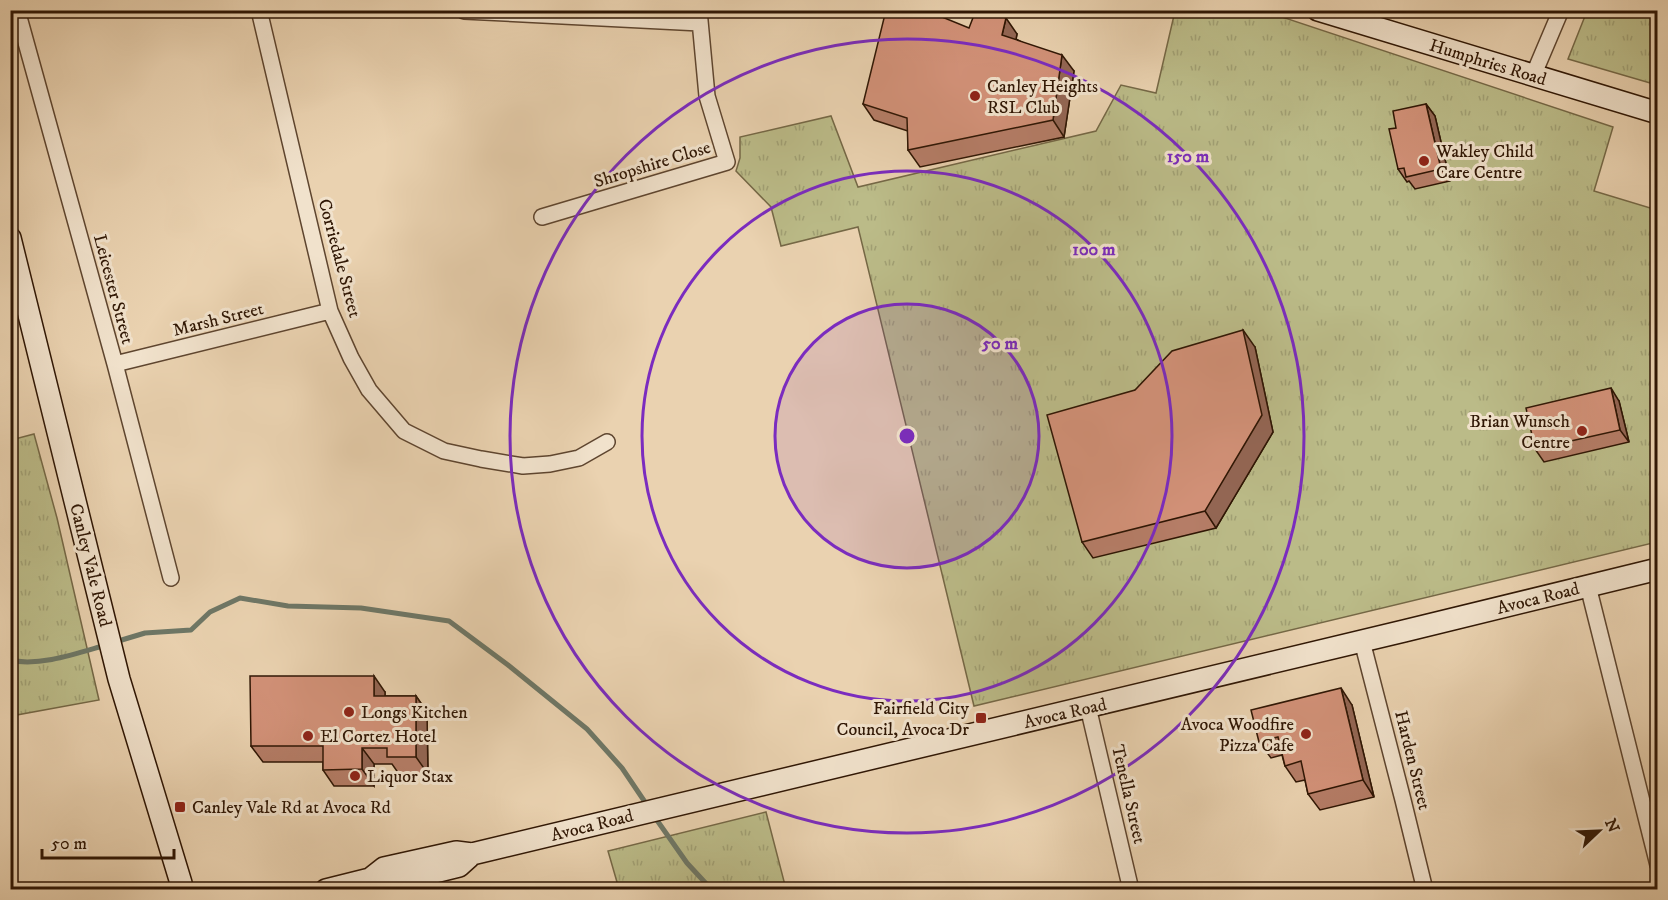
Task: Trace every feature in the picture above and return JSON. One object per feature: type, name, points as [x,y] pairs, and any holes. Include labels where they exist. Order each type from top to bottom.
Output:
[{"type":"main road","name":"Humphries Road","points":[[1328,12],[1658,113]]},
{"type":"main road","name":"Canley Vale Road","points":[[10,238],[14,270],[119,679],[182,890]]},
{"type":"main road","name":"Avoca Road","points":[[326,890],[370,879],[384,868],[456,852],[472,854],[1658,569]]},
{"type":"main road","name":"Avoca Road","points":[[370,879],[390,883],[428,882],[459,866],[472,854]]},
{"type":"street","name":"Leicester Street","points":[[17,10],[115,364],[171,578]]},
{"type":"street","name":"Corriedale Street","points":[[259,10],[330,311],[351,358],[369,390],[404,432],[444,451],[524,466],[579,458],[606,442]]},
{"type":"street","points":[[1533,75],[1561,10]]},
{"type":"street","points":[[464,11],[699,16]]},
{"type":"street","name":"Shropshire Close","points":[[542,217],[727,162],[707,96],[699,16]]},
{"type":"street","name":"Marsh Street","points":[[115,364],[330,311]]},
{"type":"street","points":[[1588,586],[1658,865]]},
{"type":"street","name":"Harden Street","points":[[1362,641],[1425,890]]},
{"type":"street","name":"Tenella Street","points":[[1088,707],[1131,890]]},
{"type":"green space","points":[[1175,11],[1264,11],[1613,127],[1594,191],[1657,210],[1657,542],[974,706],[858,227],[781,246],[771,207],[736,171],[740,158],[740,137],[831,116],[858,187],[1096,131],[1121,85],[1156,93]]},
{"type":"green space","points":[[1587,11],[1657,11],[1657,85],[1568,59]]},
{"type":"green space","points":[[34,434],[57,518],[99,700],[11,716],[11,440]]},
{"type":"green space","points":[[766,812],[786,889],[619,889],[608,851]]},
{"type":"building","name":"Canley Heights RSL Club","points":[[886,10],[925,10],[969,28],[976,10],[984,10],[1006,18],[1002,35],[1062,55],[1053,120],[908,150],[907,118],[863,104]]},
{"type":"building","name":"Wakley Child Care Centre","points":[[1426,104],[1441,169],[1406,177],[1404,168],[1398,169],[1389,129],[1396,128],[1393,111]]},
{"type":"building","points":[[1243,330],[1262,415],[1205,511],[1082,542],[1047,415],[1135,390],[1172,351]]},
{"type":"building","name":"Brian Wunsch Centre","points":[[1611,388],[1620,430],[1535,449],[1526,408]]},
{"type":"building","points":[[250,676],[374,676],[374,696],[416,696],[416,757],[387,757],[387,748],[362,748],[362,769],[323,770],[323,746],[251,746]]},
{"type":"building","points":[[1341,688],[1363,780],[1308,794],[1301,761],[1285,766],[1278,737],[1259,742],[1251,710]]},
{"type":"waterway","points":[[115,642],[145,633],[191,630],[210,612],[240,598],[288,606],[361,608],[449,621],[587,729],[622,768],[649,808]]},
{"type":"waterway","points":[[10,660],[21,662],[46,660],[106,645]]},
{"type":"waterway","points":[[654,816],[687,863],[712,890]]},
{"type":"place","name":"Canley Heights RSL Club","points":[[975,96]]},
{"type":"place","name":"Wakley Child Care Centre","points":[[1424,161]]},
{"type":"place","name":"Brian Wunsch Centre","points":[[1582,431]]},
{"type":"place","name":"Longs Kitchen","points":[[349,712]]},
{"type":"place","name":"Fairfield City Council, Avoca Dr","points":[[981,718]]},
{"type":"place","name":"Avoca Woodfire Pizza Cafe","points":[[1306,734]]},
{"type":"place","name":"El Cortez Hotel","points":[[308,736]]},
{"type":"place","name":"Liquor Stax","points":[[355,776]]},
{"type":"place","name":"Canley Vale Rd at Avoca Rd","points":[[180,807]]}]
